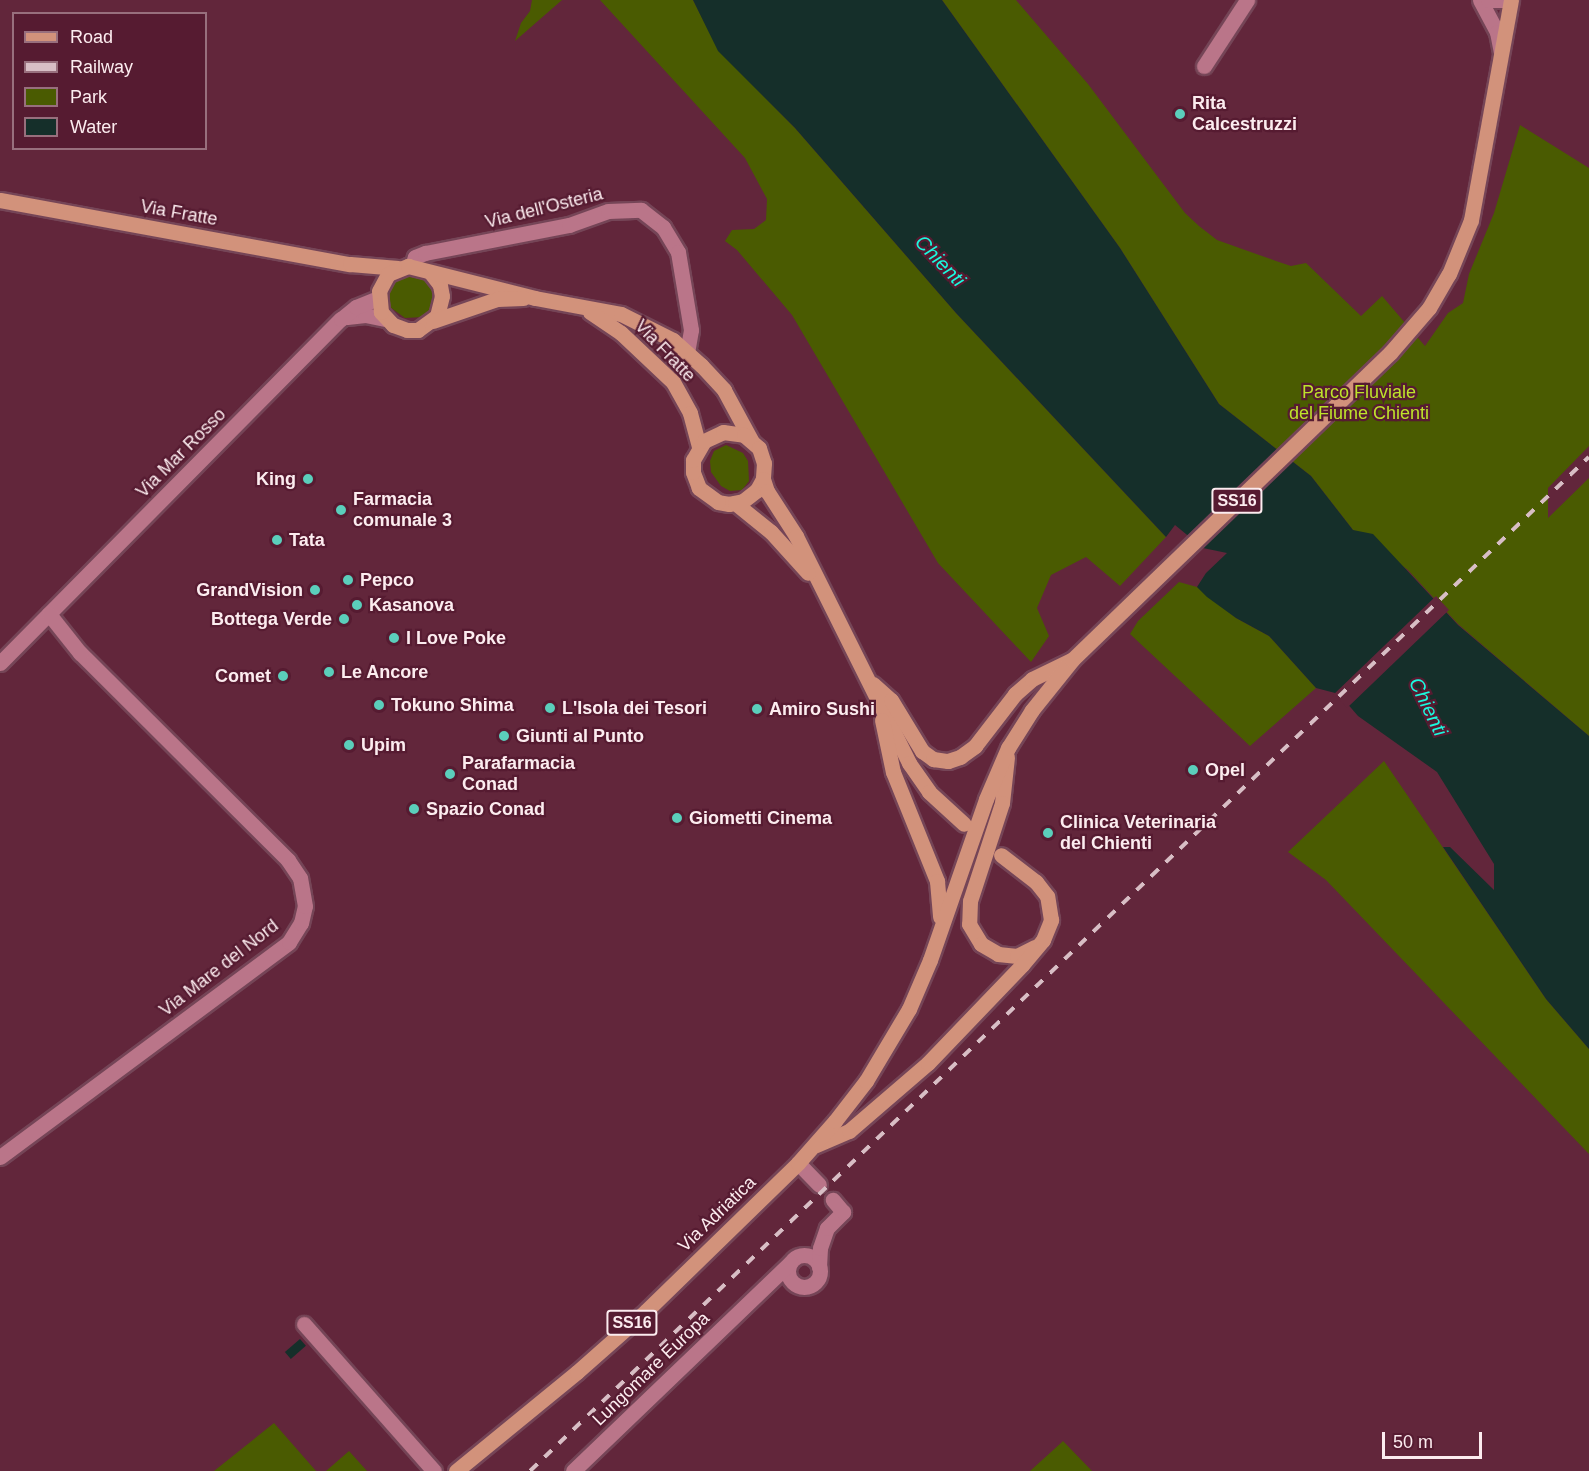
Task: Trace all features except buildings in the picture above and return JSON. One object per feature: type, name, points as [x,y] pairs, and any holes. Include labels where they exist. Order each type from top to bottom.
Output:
[{"type":"main road","name":"SS16","points":[[939,932],[986,799],[1008,748],[1032,710],[1072,660],[1390,353],[1428,308],[1458,254],[1476,195],[1511,0]]},
{"type":"main road","name":"SS16","points":[[1494,92],[1516,0]]},
{"type":"main road","name":"Via Fratte","points":[[0,200],[350,264],[405,267],[498,286],[535,298],[621,314],[638,320],[673,340],[724,390],[763,458],[763,479],[767,492],[796,537],[817,583],[918,779],[964,824]]},
{"type":"main road","points":[[350,264],[366,276],[378,297],[385,319]]},
{"type":"main road","points":[[378,297],[383,280],[405,267]]},
{"type":"main road","points":[[430,273],[440,285],[442,296],[441,307],[433,321]]},
{"type":"main road","name":"Via Fratte","points":[[385,319],[397,328],[407,330],[424,328],[433,321],[497,299],[535,298]]},
{"type":"main road","name":"Via Fratte","points":[[574,304],[599,316],[621,333],[673,382],[690,413],[699,447],[693,466],[699,488],[718,502],[735,503],[771,532],[817,583]]},
{"type":"main road","points":[[699,447],[708,438],[723,432],[736,432],[751,440]]},
{"type":"main road","points":[[735,503],[750,496],[763,479]]},
{"type":"main road","points":[[868,681],[891,700],[922,751],[933,759],[948,761],[960,758],[975,746],[1015,694],[1032,679],[1072,660]]},
{"type":"main road","points":[[881,708],[884,734],[893,772],[937,881],[939,932]]},
{"type":"main road","points":[[1008,748],[1002,803],[970,901],[969,924],[981,944],[998,954],[1017,956],[1036,947]]},
{"type":"main road","points":[[813,1146],[849,1131],[919,1071],[1022,965],[1036,947],[1050,925],[1049,902],[1040,886],[1000,855]]},
{"type":"main road","name":"Via Adriatica","points":[[456,1471],[608,1346],[798,1163],[860,1089],[889,1046],[909,1009],[939,932]]},
{"type":"street","points":[[1204,66],[1247,0]]},
{"type":"street","points":[[1480,0],[1497,32],[1501,52]]},
{"type":"street","points":[[1488,0],[1506,0]]},
{"type":"street","name":"Via dell'Osteria","points":[[405,267],[415,257],[425,253],[569,225],[608,211],[641,210],[663,227],[678,252],[691,330],[687,353]]},
{"type":"street","name":"Via Mar Rosso","points":[[0,663],[341,319],[356,307],[378,297]]},
{"type":"street","points":[[341,319],[365,315],[385,319]]},
{"type":"street","name":"Via Mare del Nord","points":[[0,1158],[289,942],[301,923],[305,906],[300,878],[288,860],[80,653],[49,614]]},
{"type":"street","points":[[798,1163],[819,1185]]},
{"type":"street","points":[[756,1294],[795,1285],[804,1287],[814,1284],[819,1276],[820,1248],[826,1228],[843,1212],[833,1200]]},
{"type":"street","points":[[795,1285],[789,1277],[790,1263],[797,1256],[808,1256],[816,1261],[819,1267]]},
{"type":"street","name":"Lungomare Europa","points":[[573,1471],[790,1263]]},
{"type":"street","points":[[304,1324],[434,1471]]},
{"type":"green space","points":[[532,0],[562,0],[515,41],[521,23],[530,11]]},
{"type":"green space","points":[[600,0],[693,0],[719,51],[795,128],[956,313],[1166,537],[1120,586],[1086,557],[1051,575],[1037,608],[1049,636],[1031,662],[938,563],[792,315],[737,250],[725,241],[732,230],[754,229],[766,220],[767,199],[745,158]]},
{"type":"green space","name":"Parco Fluviale del Fiume Chienti","points":[[942,0],[1016,0],[1088,84],[1185,213],[1199,226],[1217,240],[1276,261],[1291,266],[1306,263],[1361,316],[1382,296],[1425,346],[1448,313],[1463,303],[1469,274],[1494,213],[1520,125],[1589,168],[1589,446],[1548,488],[1548,518],[1589,478],[1589,736],[1458,624],[1408,570],[1353,530],[1311,476],[1219,404],[1120,248]]},
{"type":"green space","points":[[406,276],[425,280],[436,296],[430,313],[423,317],[405,318],[387,305],[385,295],[392,281]]},
{"type":"green space","points":[[726,445],[743,453],[748,461],[749,481],[742,490],[730,491],[721,486],[711,472],[710,461],[714,451]]},
{"type":"green space","points":[[1179,582],[1197,587],[1236,618],[1269,636],[1316,688],[1250,746],[1130,634],[1138,621]]},
{"type":"green space","points":[[1384,761],[1546,999],[1589,1049],[1589,1154],[1326,880],[1288,852]]},
{"type":"green space","points":[[274,1423],[316,1471],[214,1471]]},
{"type":"green space","points":[[1063,1441],[1092,1471],[1030,1471],[1061,1443]]},
{"type":"green space","points":[[349,1451],[367,1471],[326,1471]]},
{"type":"water","name":"Chienti","points":[[693,0],[942,0],[1120,248],[1219,404],[1311,476],[1353,530],[1373,534],[1458,625],[1589,736],[1589,1049],[1546,999],[1443,847],[1450,847],[1494,890],[1494,864],[1437,772],[1358,716],[1339,694],[1316,688],[1269,636],[1236,618],[1197,587],[1206,573],[1227,553],[1203,548],[1175,525],[1166,537],[956,313],[795,128],[718,51]]},
{"type":"water","points":[[300,1339],[306,1346],[291,1359],[285,1352]]},
{"type":"pier","points":[[1436,596],[1449,610],[1347,708],[1337,697],[1332,696]]},
{"type":"railway","points":[[530,1471],[1589,457]]},
{"type":"place","name":"Rita Calcestruzzi","points":[[1180,114]]},
{"type":"place","name":"King","points":[[308,479]]},
{"type":"place","name":"Farmacia comunale 3","points":[[341,510]]},
{"type":"place","name":"Tata","points":[[277,540]]},
{"type":"place","name":"Pepco","points":[[348,580]]},
{"type":"place","name":"GrandVision","points":[[315,590]]},
{"type":"place","name":"Kasanova","points":[[357,605]]},
{"type":"place","name":"Bottega Verde","points":[[344,619]]},
{"type":"place","name":"I Love Poke","points":[[394,638]]},
{"type":"place","name":"Le Ancore","points":[[329,672]]},
{"type":"place","name":"Comet","points":[[283,676]]},
{"type":"place","name":"Tokuno Shima","points":[[379,705]]},
{"type":"place","name":"L'Isola dei Tesori","points":[[550,708]]},
{"type":"place","name":"Amiro Sushi","points":[[757,709]]},
{"type":"place","name":"Giunti al Punto","points":[[504,736]]},
{"type":"place","name":"Upim","points":[[349,745]]},
{"type":"place","name":"Opel","points":[[1193,770]]},
{"type":"place","name":"Parafarmacia Conad","points":[[450,774]]},
{"type":"place","name":"Spazio Conad","points":[[414,809]]},
{"type":"place","name":"Giometti Cinema","points":[[677,818]]},
{"type":"place","name":"Clinica Veterinaria del Chienti","points":[[1048,833]]}]
